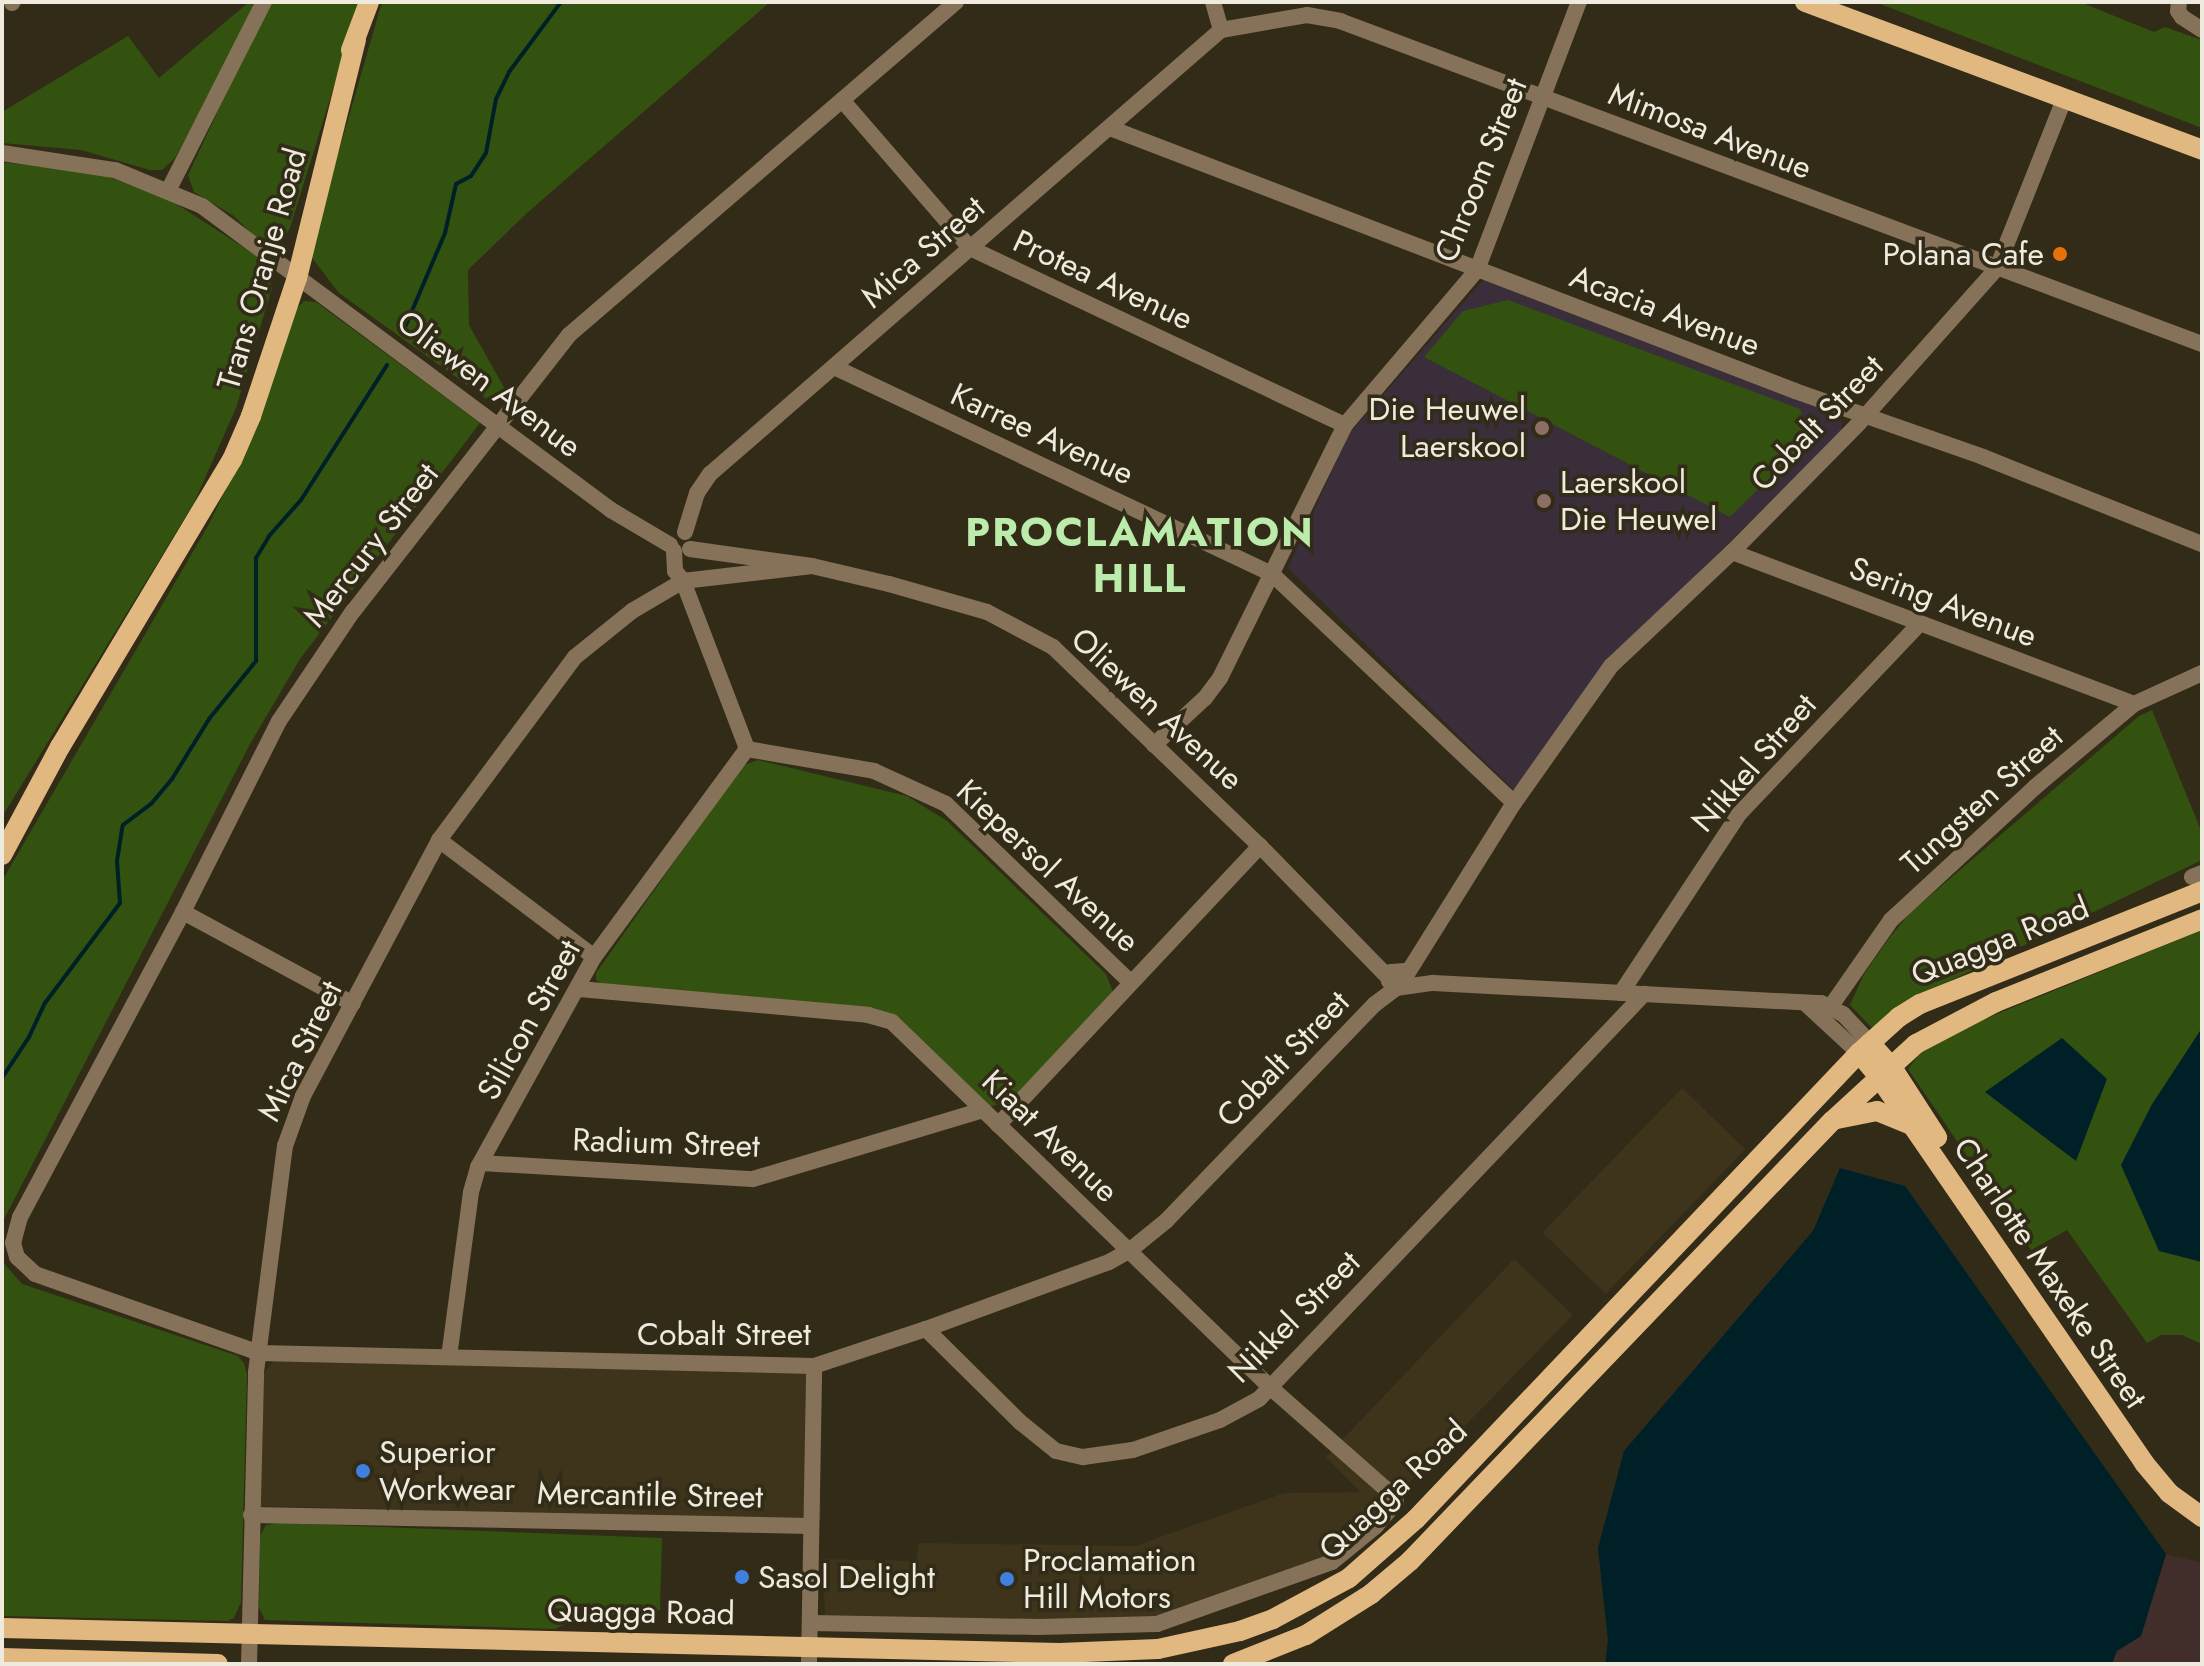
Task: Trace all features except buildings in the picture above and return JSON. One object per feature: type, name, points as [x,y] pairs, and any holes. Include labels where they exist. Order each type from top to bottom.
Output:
[{"type":"main road","name":"Trans Oranje Road","points":[[2,855],[60,747],[205,507],[292,273],[313,163],[343,67],[369,2]]},
{"type":"main road","points":[[1805,2],[2202,150]]},
{"type":"main road","name":"Quagga Road","points":[[2,1628],[250,1633],[808,1655],[997,1658],[1118,1653],[1204,1641],[1273,1619],[1349,1578],[1416,1519],[1864,1048],[1920,1004],[2199,880]]},
{"type":"main road","name":"Quagga Road","points":[[1233,1664],[1306,1635],[1371,1594],[1410,1561],[1832,1121],[1936,1030],[1996,1002],[2202,919]]},
{"type":"main road","name":"Charlotte Maxeke Street","points":[[1864,1048],[1885,1072],[2143,1442],[2176,1480],[2202,1501]]},
{"type":"main road","name":"Charlotte Maxeke Street","points":[[1885,1072],[1915,1129],[2144,1463],[2169,1493],[2202,1517]]},
{"type":"main road","points":[[1832,1121],[1877,1111],[1900,1117],[1915,1129]]},
{"type":"main road","points":[[2,1658],[218,1664]]},
{"type":"street","points":[[169,189],[264,2]]},
{"type":"street","name":"Mercury Street","points":[[17,1257],[13,1243],[20,1217],[183,912],[279,721],[310,671],[402,546],[500,427],[569,335],[956,2]]},
{"type":"street","points":[[1213,2],[1221,30]]},
{"type":"street","name":"Chroom Street","points":[[1154,745],[1214,687],[1345,425],[1477,270],[1579,2]]},
{"type":"street","points":[[2179,2],[2178,11],[2182,17],[2202,30]]},
{"type":"street","name":"Mimosa Avenue","points":[[1221,30],[1288,17],[1322,16],[2202,344]]},
{"type":"street","name":"Mica Street","points":[[249,1664],[251,1515],[259,1353],[285,1146],[303,1096],[439,840],[575,657],[632,611],[681,550],[697,493],[710,474],[1221,30]]},
{"type":"street","name":"Protea Avenue","points":[[842,100],[970,248],[1345,425]]},
{"type":"street","name":"Cobalt Street","points":[[17,1257],[35,1274],[259,1353],[814,1366],[926,1329],[1109,1262],[1129,1251],[1166,1221],[1398,977],[1422,946],[1514,803],[1611,666],[1732,552],[1865,416],[1997,268],[2064,100]]},
{"type":"street","name":"Acacia Avenue","points":[[1110,128],[1477,270],[1865,416],[1983,457],[2202,544]]},
{"type":"street","name":"Oliewen Avenue","points":[[2,153],[88,163],[169,189],[228,223],[500,427],[648,533],[681,550],[812,566]]},
{"type":"street","name":"Karree Avenue","points":[[834,367],[1272,574],[1514,803]]},
{"type":"street","points":[[681,550],[747,749]]},
{"type":"street","name":"Oliewen Avenue","points":[[681,550],[718,552],[812,566],[889,584],[1001,618],[1053,647],[1073,663],[1370,957],[1398,977]]},
{"type":"street","name":"Sering Avenue","points":[[1732,552],[2134,704]]},
{"type":"street","name":"Nikkel Street","points":[[1621,993],[1739,814],[1920,623]]},
{"type":"street","name":"Tungsten Street","points":[[1831,1006],[1878,934],[1903,907],[2035,787],[2134,704],[2202,673]]},
{"type":"street","name":"Silicon Street","points":[[449,1357],[471,1192],[481,1163],[594,957],[747,749]]},
{"type":"street","name":"Kiepersol Avenue","points":[[747,749],[874,771],[946,804],[1129,981]]},
{"type":"street","points":[[439,840],[594,957]]},
{"type":"street","points":[[998,1125],[1129,981],[1260,846]]},
{"type":"street","points":[[183,912],[353,1004]]},
{"type":"street","points":[[1398,977],[1433,983],[1821,1003],[1831,1006],[1864,1048]]},
{"type":"street","name":"Kiaat Avenue","points":[[579,989],[881,1017],[892,1022],[1270,1387],[1392,1494],[1396,1506],[1332,1562],[1157,1624],[1023,1627],[811,1623]]},
{"type":"street","name":"Nikkel Street","points":[[926,1329],[1041,1441],[1056,1451],[1083,1457],[1133,1450],[1220,1420],[1253,1403],[1270,1387],[1644,994]]},
{"type":"street","points":[[1806,1004],[1864,1048]]},
{"type":"street","name":"Radium Street","points":[[481,1163],[753,1179],[983,1110]]},
{"type":"street","points":[[808,1655],[814,1366]]},
{"type":"street","name":"Mercantile Street","points":[[251,1515],[809,1526]]},
{"type":"shaded area","name":"Laerskool Die Heuwel","points":[[1484,279],[1839,414],[1842,423],[1841,431],[1613,658],[1519,795],[1288,568],[1349,434]]},
{"type":"shaded area","points":[[1682,1088],[1745,1149],[1606,1294],[1542,1233]]},
{"type":"shaded area","points":[[1514,1259],[1573,1315],[1337,1557],[1144,1625],[825,1621],[823,1559],[916,1561],[919,1543],[1135,1546],[1284,1493],[1360,1492],[1326,1457]]},
{"type":"shaded area","points":[[282,1347],[817,1359],[821,1520],[259,1506],[263,1376]]},
{"type":"shaded area","points":[[2166,1554],[2202,1563],[2202,1664],[2112,1664],[2116,1651],[2141,1636]]},
{"type":"green space","points":[[249,2],[253,2],[252,15],[245,30],[175,158],[162,170],[150,170],[81,150],[2,143],[2,112],[128,36],[159,78]]},
{"type":"green space","points":[[269,2],[360,2],[290,228],[280,243],[268,244],[255,237],[234,216],[194,192],[188,175]]},
{"type":"green space","points":[[382,2],[770,2],[527,213],[468,270],[469,325],[506,391],[495,405],[339,293],[309,254]]},
{"type":"green space","points":[[1875,2],[2080,2],[2154,32],[2165,27],[2202,40],[2202,128]]},
{"type":"green space","points":[[2,162],[100,174],[167,198],[257,256],[267,268],[272,288],[236,408],[194,503],[2,817]]},
{"type":"green space","points":[[1508,300],[1800,409],[1809,439],[1730,517],[1424,357],[1463,311]]},
{"type":"green space","points":[[304,301],[316,302],[480,423],[300,659],[250,744],[2,1223],[2,881],[209,524],[242,456],[297,308]]},
{"type":"green space","points":[[2152,710],[2202,833],[2202,860],[1906,1002],[1874,1030],[1850,1005],[1864,974],[1910,913],[2139,716]]},
{"type":"green space","points":[[758,760],[907,796],[947,821],[1106,974],[1113,992],[1013,1100],[989,1107],[903,1023],[604,985],[596,980],[596,973],[742,766]]},
{"type":"green space","points":[[2202,930],[2202,1028],[2151,1106],[2159,1250],[2202,1262],[2202,1344],[2182,1335],[2161,1335],[2147,1343],[2067,1230],[2031,1250],[1908,1069],[1919,1054],[1953,1032]]},
{"type":"green space","points":[[2,1261],[22,1284],[238,1356],[244,1363],[247,1375],[241,1602],[234,1618],[227,1621],[2,1616]]},
{"type":"green space","points":[[280,1523],[662,1538],[660,1610],[578,1618],[555,1629],[265,1620],[259,1608],[260,1536],[266,1525]]},
{"type":"water","points":[[2202,1028],[2202,1262],[2159,1251],[2121,1165],[2151,1106]]},
{"type":"water","points":[[2062,1038],[2107,1079],[2076,1161],[1985,1092]]},
{"type":"water","points":[[1840,1168],[1905,1186],[2166,1554],[2141,1636],[2117,1651],[2112,1664],[1605,1664],[1608,1641],[1598,1548],[1624,1451],[1813,1231]]},
{"type":"waterway","points":[[406,325],[445,233],[456,184],[471,176],[486,153],[496,99],[509,72],[561,2]]},
{"type":"waterway","points":[[2,1078],[29,1037],[45,1003],[120,903],[117,861],[123,825],[151,804],[172,779],[209,719],[256,661],[256,558],[269,536],[301,500],[387,365]]},
{"type":"place","name":"Polana Cafe","points":[[2060,254]]},
{"type":"place","name":"Die Heuwel Laerskool","points":[[1542,428]]},
{"type":"place","name":"Laerskool Die Heuwel","points":[[1544,501]]},
{"type":"place","name":"Superior Workwear","points":[[363,1471]]},
{"type":"place","name":"Sasol Delight","points":[[742,1577]]},
{"type":"place","name":"Proclamation Hill Motors","points":[[1007,1579]]},
{"type":"district","name":"PROCLAMATION HILL","points":[[1140,555]]}]
